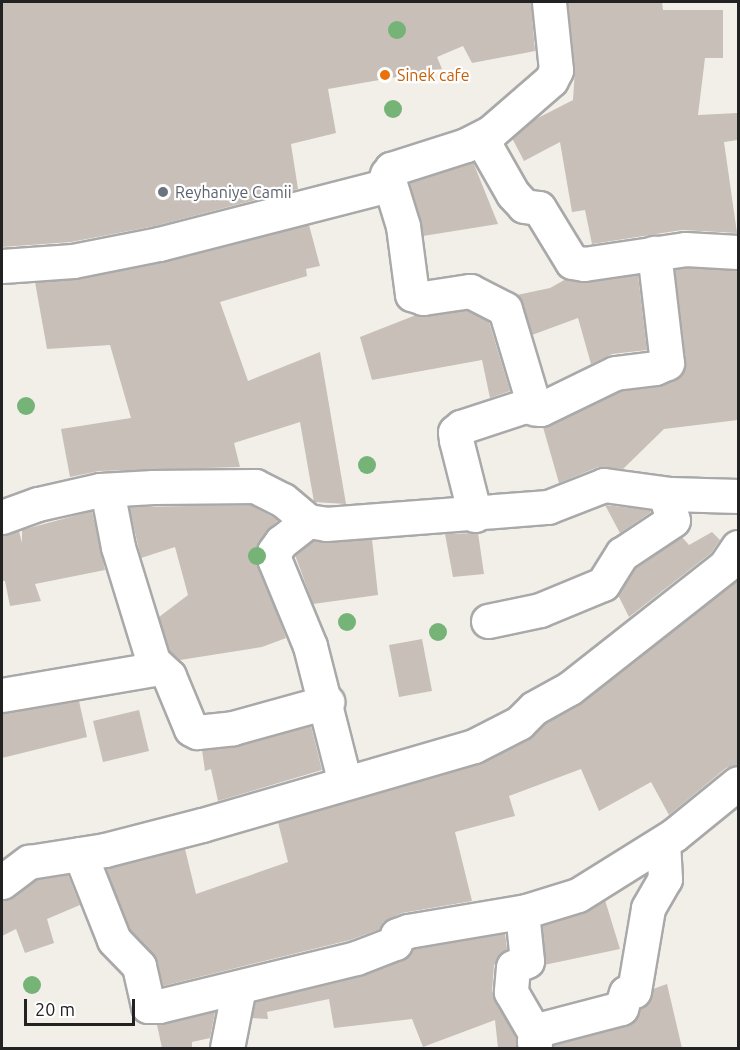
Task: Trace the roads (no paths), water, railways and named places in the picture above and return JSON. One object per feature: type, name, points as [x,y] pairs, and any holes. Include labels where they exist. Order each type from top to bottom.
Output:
[{"type":"street","points":[[2,266],[73,261],[235,227],[381,187],[391,169],[481,138],[551,80],[556,70],[549,2]]},
{"type":"street","points":[[481,138],[513,194],[524,206],[539,208],[572,262],[584,264],[685,249],[738,252]]},
{"type":"street","points":[[387,174],[403,226],[412,294],[423,298],[470,291],[505,309],[535,409]]},
{"type":"street","points":[[475,515],[455,432],[525,406],[535,409],[572,397],[615,373],[655,368],[667,363],[654,253]]},
{"type":"street","points":[[3,525],[38,504],[106,490],[255,486],[284,500],[308,521],[326,524],[475,515],[548,507],[604,485],[665,494],[738,496]]},
{"type":"street","points":[[106,490],[132,593],[153,661],[169,676],[191,729],[197,732],[276,719],[327,702]]},
{"type":"street","points":[[488,621],[540,610],[603,584],[622,554],[673,520],[665,494]]},
{"type":"street","points":[[308,521],[274,552],[327,702],[345,783]]},
{"type":"street","points":[[2,882],[29,862],[80,854],[202,825],[474,746],[519,723],[534,708],[570,688],[725,566],[738,547]]},
{"type":"street","points":[[2,695],[160,668]]},
{"type":"street","points":[[80,854],[114,940],[138,966],[148,1006],[239,987],[356,958],[395,943],[398,935],[408,931],[522,912],[578,895],[663,843],[738,783]]},
{"type":"street","points":[[522,912],[527,961],[513,968],[512,992],[535,1042],[556,1024],[621,1008],[626,993],[634,991],[648,908],[665,879],[663,843]]},
{"type":"street","points":[[227,1048],[239,987]]},
{"type":"place","name":"Sinek cafe","points":[[385,75]]},
{"type":"place","name":"Reyhaniye Camii","points":[[163,192]]}]
